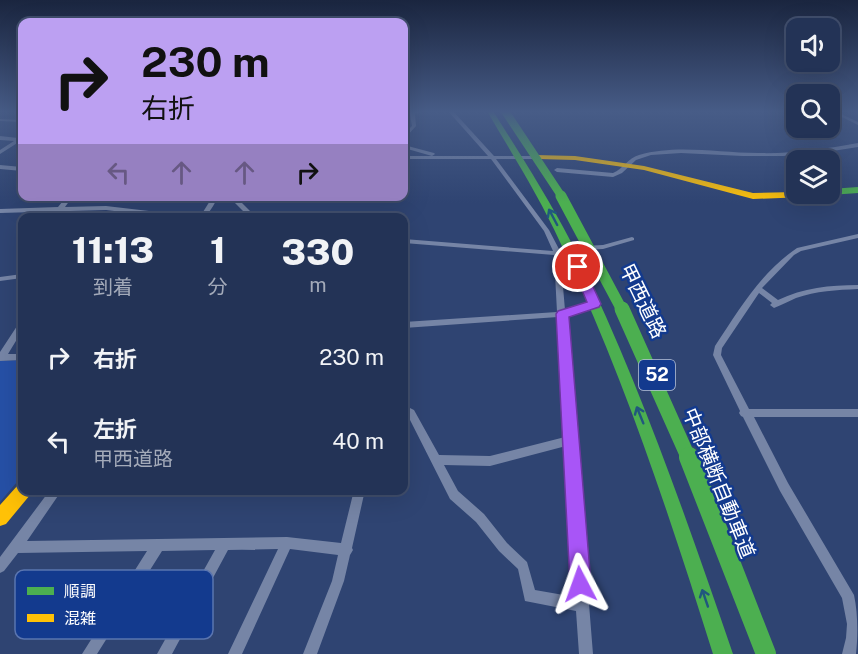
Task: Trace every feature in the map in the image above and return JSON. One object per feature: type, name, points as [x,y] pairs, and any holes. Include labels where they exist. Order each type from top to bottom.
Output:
[{"type":"main road","name":"52","points":[[510,142],[520,157],[561,250],[594,304],[643,423],[723,654]]},
{"type":"main road","name":"中部横断自動車道","points":[[523,142],[608,292],[685,467],[756,654]]},
{"type":"main road","name":"中部横断自動車道","points":[[525,142],[559,192],[614,292],[693,468],[766,654]]},
{"type":"main road","name":"甲西道路","points":[[528,142],[594,248],[642,342],[711,495],[776,654]]},
{"type":"main road","points":[[539,157],[628,165],[678,175],[753,196],[786,195]]},
{"type":"main road","points":[[840,191],[858,190]]},
{"type":"main road","points":[[0,518],[20,495]]},
{"type":"street","points":[[0,152],[17,142]]},
{"type":"street","points":[[478,142],[492,157],[561,250],[562,314],[586,654]]},
{"type":"street","points":[[557,170],[613,175],[636,157],[693,151],[756,155],[799,154],[858,145]]},
{"type":"street","points":[[408,148],[441,157]]},
{"type":"street","points":[[408,158],[539,157]]},
{"type":"street","points":[[0,166],[18,168]]},
{"type":"street","points":[[61,208],[66,201]]},
{"type":"street","points":[[236,201],[249,213]]},
{"type":"street","points":[[74,213],[77,208]]},
{"type":"street","points":[[0,211],[122,208],[155,213]]},
{"type":"street","points":[[849,654],[854,636],[854,614],[848,595],[784,488],[744,413],[721,367],[718,348],[758,288],[799,249],[858,236]]},
{"type":"street","points":[[408,240],[561,250],[594,248],[632,239]]},
{"type":"street","points":[[0,279],[18,277]]},
{"type":"street","points":[[758,288],[775,304],[799,294],[837,287],[858,287]]},
{"type":"street","points":[[408,325],[562,314],[594,304]]},
{"type":"street","points":[[1,358],[18,331]]},
{"type":"street","points":[[1,358],[18,357]]},
{"type":"street","points":[[408,412],[411,413],[437,460],[454,495],[480,518],[503,547],[523,566],[530,596],[582,605]]},
{"type":"street","points":[[744,413],[858,413]]},
{"type":"street","points":[[437,460],[490,461],[570,440]]},
{"type":"street","points":[[0,567],[53,495]]},
{"type":"street","points":[[310,654],[347,550],[359,495]]},
{"type":"street","points":[[210,570],[225,543]]},
{"type":"street","points":[[15,547],[287,543],[347,550]]},
{"type":"street","points":[[235,654],[287,543]]},
{"type":"street","points":[[142,570],[159,544]]},
{"type":"street","points":[[89,654],[99,639]]},
{"type":"street","points":[[164,654],[172,639]]},
{"type":"shaded area","points":[[18,360],[18,481],[0,502],[0,361]]},
{"type":"traffic: fast","points":[[509,142],[557,224],[611,342],[670,497],[723,654]]},
{"type":"traffic: fast","points":[[525,142],[572,215],[634,333],[703,492],[766,654]]},
{"type":"traffic: fast","points":[[840,191],[858,190]]},
{"type":"traffic: slow","points":[[539,157],[575,158],[644,168],[753,196],[786,195]]},
{"type":"traffic: slow","points":[[0,518],[20,495]]},
{"type":"route","points":[[578,267],[594,304],[562,314],[580,584]]}]
